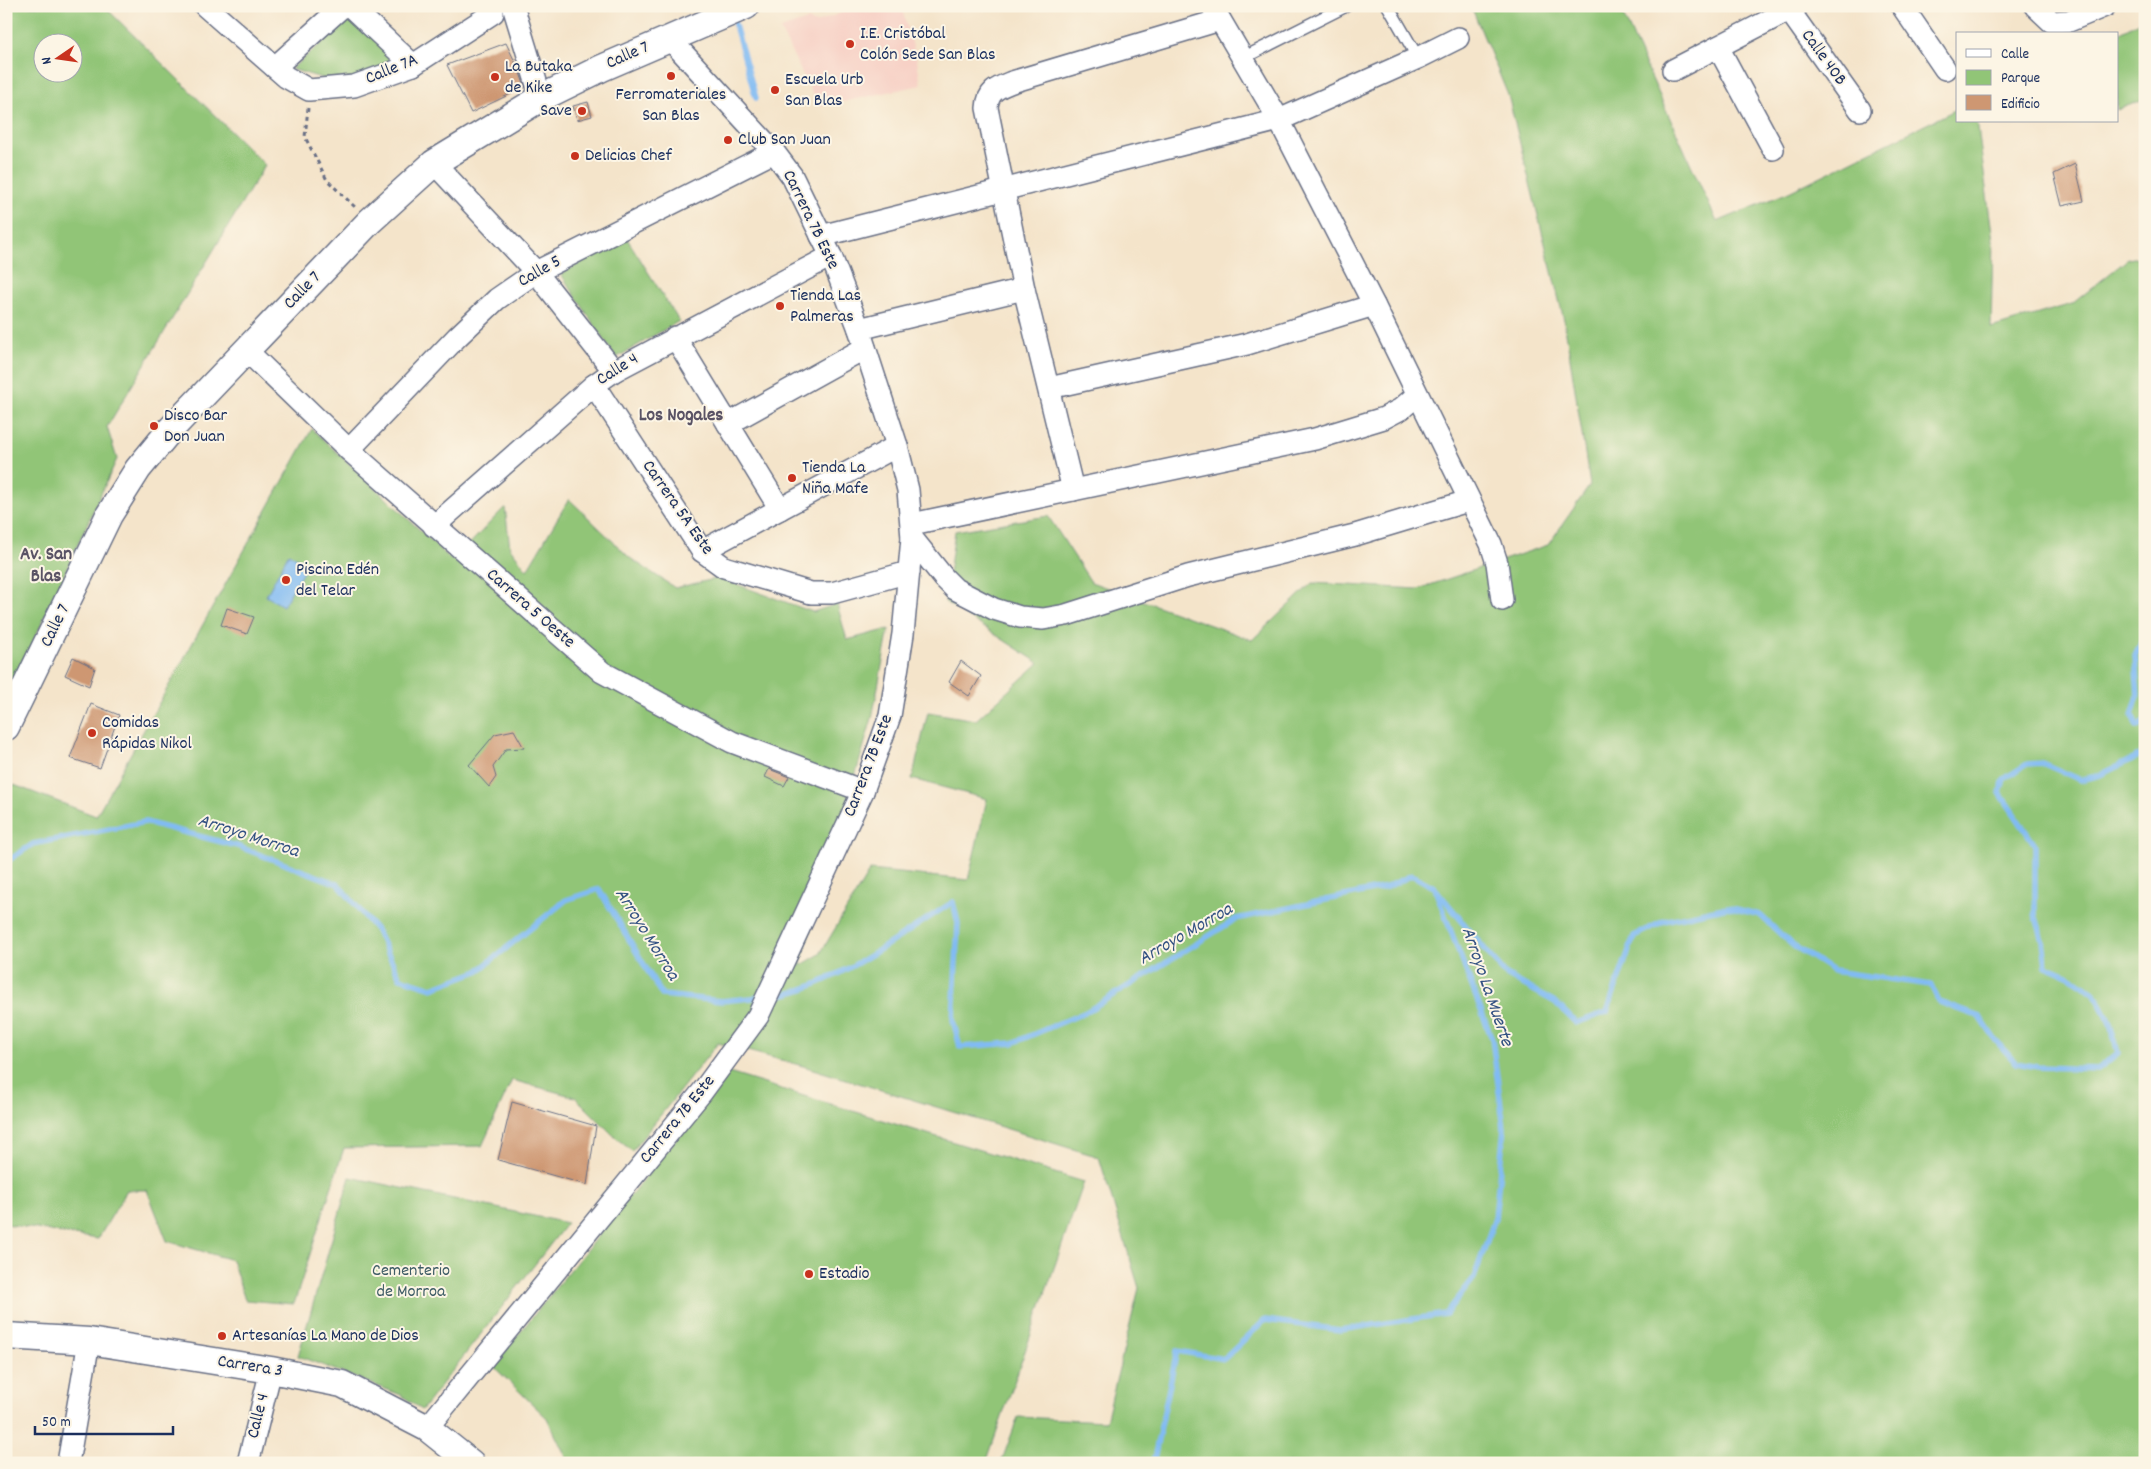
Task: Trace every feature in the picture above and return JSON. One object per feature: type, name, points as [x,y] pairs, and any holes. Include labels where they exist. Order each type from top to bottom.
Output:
[{"type":"street","points":[[205,6],[275,67],[309,90]]},
{"type":"street","points":[[275,67],[343,6]]},
{"type":"street","points":[[350,6],[413,65]]},
{"type":"street","points":[[1902,6],[1945,69]]},
{"type":"street","points":[[2035,6],[2052,22],[2069,21],[2105,6]]},
{"type":"street","points":[[1673,70],[1790,8]]},
{"type":"street","name":"Calle 40B","points":[[1790,8],[1860,110]]},
{"type":"street","points":[[502,10],[541,98]]},
{"type":"street","name":"Calle 7A","points":[[309,90],[354,86],[413,65],[502,10]]},
{"type":"street","name":"Calle 7","points":[[6,727],[109,515],[133,477],[171,430],[370,221],[434,163],[541,98],[669,38],[735,10]]},
{"type":"street","points":[[1073,490],[1024,289],[987,108],[991,92],[1012,82],[1216,13],[1279,120],[1374,304],[1468,501],[1491,544],[1497,563],[1502,600]]},
{"type":"street","name":"Carrera 7B Este","points":[[427,1428],[702,1092],[758,1016],[863,791],[890,716],[903,634],[912,531],[908,490],[897,446],[862,338],[830,256],[792,176],[774,152],[669,38]]},
{"type":"street","points":[[821,236],[1005,191],[1279,120],[1418,58],[1458,38]]},
{"type":"street","points":[[1718,47],[1773,149]]},
{"type":"street","name":"Calle 5","points":[[349,450],[457,337],[497,299],[536,272],[774,152]]},
{"type":"street","points":[[434,163],[536,272],[614,371]]},
{"type":"street","name":"Calle 4","points":[[434,526],[594,386],[614,371],[675,336],[830,256]]},
{"type":"street","points":[[728,424],[862,338],[1024,289]]},
{"type":"street","points":[[1049,388],[1247,344],[1374,304]]},
{"type":"street","points":[[675,336],[780,508]]},
{"type":"street","name":"Carrera 5 Oeste","points":[[247,350],[349,450],[602,672],[732,742],[863,791]]},
{"type":"street","name":"Carrera 5A Este","points":[[594,386],[702,551],[724,567],[811,594],[832,593],[909,572]]},
{"type":"street","points":[[1417,395],[1401,408],[1384,418],[1349,430],[1315,439],[1073,490],[912,531],[944,578],[955,589],[994,609],[1020,617],[1042,619],[1066,615],[1188,576],[1355,535],[1468,501]]},
{"type":"street","points":[[702,551],[897,446]]},
{"type":"street","name":"Carrera 3","points":[[6,1336],[89,1341],[271,1370],[342,1384],[427,1428],[471,1463]]},
{"type":"street","points":[[68,1463],[89,1341]]},
{"type":"street","name":"Calle 4","points":[[248,1463],[271,1370]]},
{"type":"lane","points":[[1243,58],[1346,6]]},
{"type":"lane","points":[[1388,6],[1418,58]]},
{"type":"path","points":[[309,90],[305,137],[327,180],[370,221]]},
{"type":"shaded area","name":"I.E. Cristóbal Colón Sede San Blas","points":[[858,6],[901,6],[917,60],[921,85],[819,107],[780,29],[808,20],[816,23]]},
{"type":"green space","points":[[6,6],[104,6],[265,165],[107,427],[117,459],[6,701]]},
{"type":"green space","points":[[1471,6],[1619,6],[1717,222],[1789,192],[1956,109],[1956,122],[1977,122],[1993,240],[1991,328],[2072,304],[2128,259],[2145,256],[2145,1463],[1001,1463],[1018,1417],[1106,1421],[1139,1288],[1099,1157],[803,1066],[718,1043],[632,1151],[615,1137],[575,1097],[512,1080],[482,1146],[344,1148],[294,1304],[245,1300],[232,1260],[167,1241],[147,1190],[127,1190],[98,1239],[6,1224],[6,782],[96,816],[312,429],[453,561],[505,507],[510,548],[527,570],[569,499],[630,558],[675,588],[719,578],[813,612],[837,604],[847,640],[889,629],[872,718],[800,966],[820,954],[870,870],[968,880],[987,799],[912,779],[928,712],[976,720],[1039,663],[945,602],[955,531],[1048,516],[1091,582],[1252,640],[1312,583],[1418,589],[1548,545],[1590,485],[1564,320],[1508,95]]},
{"type":"green space","points":[[356,14],[400,61],[357,78],[325,79],[291,69]]},
{"type":"green space","points":[[2145,18],[2145,99],[2118,110],[2118,33]]},
{"type":"green space","points":[[626,237],[679,321],[616,358],[561,274]]},
{"type":"green space","name":"Estadio","points":[[729,1073],[1084,1182],[986,1463],[569,1463],[547,1418],[493,1366]]},
{"type":"green space","name":"Cementerio de Morroa","points":[[350,1177],[567,1223],[422,1410],[401,1395],[298,1356]]},
{"type":"water","name":"Piscina Edén del Telar","points":[[289,553],[307,565],[283,606],[266,596]]},
{"type":"building","points":[[506,43],[525,87],[471,113],[447,65]]},
{"type":"building","name":"Save","points":[[588,102],[592,116],[577,120],[573,106]]},
{"type":"building","points":[[2075,164],[2084,201],[2062,206],[2054,174]]},
{"type":"building","points":[[227,608],[254,617],[247,634],[221,625]]},
{"type":"building","points":[[73,657],[95,668],[89,686],[65,675]]},
{"type":"building","points":[[961,661],[981,676],[969,696],[949,682]]},
{"type":"building","points":[[91,704],[119,715],[100,768],[70,758]]},
{"type":"building","points":[[514,730],[524,748],[506,749],[493,767],[496,777],[489,787],[469,765],[495,734]]},
{"type":"building","points":[[769,769],[789,777],[784,786],[765,777]]},
{"type":"building","points":[[512,1102],[596,1126],[587,1185],[498,1160]]},
{"type":"waterway","points":[[733,18],[756,98]]},
{"type":"waterway","name":"Arroyo Morroa","points":[[2145,635],[2135,656],[2138,696],[2132,715],[2137,726],[2145,722]]},
{"type":"waterway","name":"Arroyo Morroa","points":[[774,996],[796,991],[842,972],[953,902],[958,923],[953,1020],[960,1047],[1013,1043],[1086,1012],[1236,919],[1387,887],[1412,875],[1434,887],[1506,975],[1555,1002],[1576,1023],[1607,1012],[1634,936],[1664,921],[1728,907],[1760,915],[1791,944],[1833,971],[1931,985],[1939,1002],[1980,1017],[1996,1041],[2016,1063],[2038,1067],[2098,1069],[2118,1053],[2109,1020],[2097,997],[2088,989],[2063,973],[2046,966],[2043,940],[2035,914],[2035,845],[2000,793],[2004,779],[2027,764],[2042,763],[2081,780],[2100,775],[2145,753]]},
{"type":"waterway","name":"Arroyo Morroa","points":[[6,862],[33,844],[145,822],[237,846],[338,884],[377,931],[400,978],[432,988],[478,971],[566,900],[599,889],[662,995],[721,1001],[762,997]]},
{"type":"waterway","name":"Arroyo La Muerte","points":[[1153,1463],[1177,1351],[1224,1359],[1265,1320],[1340,1330],[1446,1314],[1474,1278],[1495,1218],[1504,1128],[1492,1039],[1436,892]]},
{"type":"place","name":"I.E. Cristóbal Colón Sede San Blas","points":[[850,44]]},
{"type":"place","name":"Ferromateriales San Blas","points":[[671,76]]},
{"type":"place","name":"La Butaka de Kike","points":[[495,77]]},
{"type":"place","name":"Escuela Urb San Blas","points":[[775,90]]},
{"type":"place","name":"Save","points":[[582,111]]},
{"type":"place","name":"Club San Juan","points":[[728,140]]},
{"type":"place","name":"Delicias Chef","points":[[575,156]]},
{"type":"place","name":"Tienda Las Palmeras","points":[[780,306]]},
{"type":"place","name":"Disco Bar Don Juan","points":[[154,426]]},
{"type":"place","name":"Tienda La Niña Mafe","points":[[792,478]]},
{"type":"place","name":"Piscina Edén del Telar","points":[[286,580]]},
{"type":"place","name":"Comidas Rápidas Nikol","points":[[92,733]]},
{"type":"place","name":"Estadio","points":[[809,1274]]},
{"type":"place","name":"Artesanías La Mano de Dios","points":[[222,1336]]},
{"type":"district","name":"Los Nogales","points":[[681,416]]},
{"type":"district","name":"Av. San Blas","points":[[46,566]]}]
